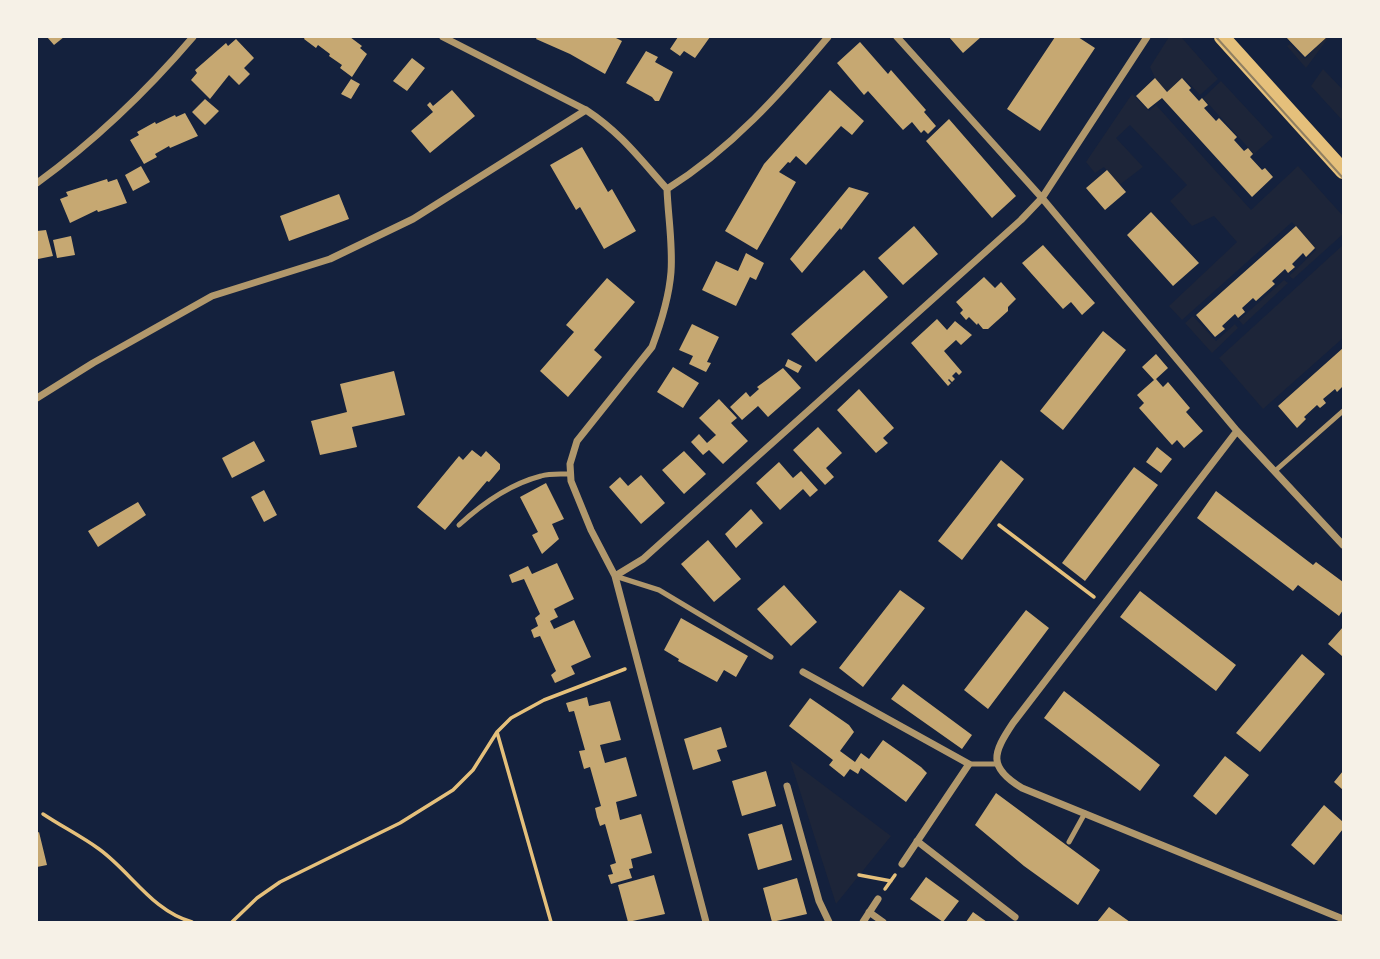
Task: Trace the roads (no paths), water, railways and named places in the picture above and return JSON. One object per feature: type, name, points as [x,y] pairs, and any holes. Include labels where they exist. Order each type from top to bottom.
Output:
[{"type":"main road","points":[[1222,37],[1343,171]]},
{"type":"street","points":[[37,183],[115,121],[159,77],[193,37]]},
{"type":"street","points":[[443,37],[586,110],[608,124],[667,189],[671,269],[669,291],[659,329],[652,347],[577,441],[572,452],[570,474],[579,504],[615,576],[706,922]]},
{"type":"street","points":[[667,189],[725,147],[770,105],[828,37]]},
{"type":"street","points":[[897,37],[1042,198],[1237,431],[1343,545]]},
{"type":"street","points":[[615,576],[643,559],[1010,230],[1042,198],[1147,37]]},
{"type":"street","points":[[37,398],[212,296],[330,259],[403,225],[586,110]]},
{"type":"street","points":[[1237,431],[1004,736],[995,755],[996,764],[1009,780],[1022,788],[1343,919]]},
{"type":"street","points":[[803,672],[969,764],[902,864]]},
{"type":"street","points":[[787,786],[819,901],[829,922]]},
{"type":"street","points":[[917,841],[1015,917]]},
{"type":"street","points":[[863,922],[878,899]]},
{"type":"street","points":[[869,912],[883,922]]},
{"type":"lane","points":[[1275,471],[1343,411]]},
{"type":"lane","points":[[459,525],[485,501],[511,489],[542,475],[570,474]]},
{"type":"lane","points":[[615,576],[659,590],[771,657]]},
{"type":"lane","points":[[969,764],[996,764]]},
{"type":"lane","points":[[1069,842],[1085,813]]},
{"type":"tram line","points":[[1216,37],[1343,178]]}]
